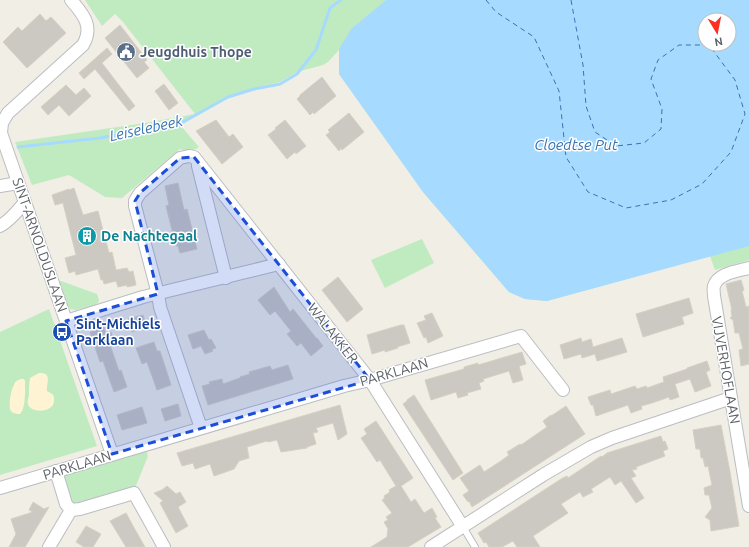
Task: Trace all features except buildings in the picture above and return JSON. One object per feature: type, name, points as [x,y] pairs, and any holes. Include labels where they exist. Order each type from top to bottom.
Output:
[{"type":"street","name":"SINT-ARNOLDUSLAAN","points":[[71,0],[87,24],[87,38],[83,44],[8,113],[2,123],[1,133],[112,454]]},
{"type":"street","points":[[201,428],[160,307],[135,206],[135,201],[140,193],[180,158],[189,156],[194,157],[197,161],[226,278]]},
{"type":"street","name":"WALAKKER","points":[[197,161],[370,380],[462,527]]},
{"type":"street","points":[[0,186],[18,183]]},
{"type":"street","points":[[0,226],[5,223],[25,202]]},
{"type":"street","points":[[66,321],[143,297],[279,264]]},
{"type":"street","name":"VIJVERHOFLAAN","points":[[749,268],[726,274],[721,277],[713,287],[749,506]]},
{"type":"street","name":"PARKLAAN","points":[[0,488],[344,386],[370,380],[521,336],[563,390]]},
{"type":"street","points":[[431,547],[543,475],[591,447],[612,438],[731,398]]},
{"type":"street","points":[[56,471],[66,504],[71,510]]},
{"type":"street","points":[[71,510],[80,509],[134,493],[164,547]]},
{"type":"street","points":[[49,547],[71,510]]},
{"type":"lane","points":[[462,527],[475,547]]},
{"type":"highlighted area","points":[[194,157],[370,380],[112,454],[66,321],[158,294],[135,201],[140,193],[180,158]]},
{"type":"green space","name":"Cloedtse Put","points":[[85,0],[749,0],[749,260],[715,270],[710,256],[547,301],[525,299],[509,292],[423,192],[339,74],[339,50],[328,62],[323,65],[297,72],[280,82],[228,96],[195,115],[181,126],[199,147],[190,151],[180,149],[122,198],[105,197],[69,175],[32,185],[15,142],[145,123],[195,114],[123,22],[115,14],[102,26]]},
{"type":"green space","points":[[422,239],[434,263],[385,288],[371,260]]},
{"type":"green space","points":[[61,281],[97,294],[99,300],[98,303],[76,310],[70,309],[67,306],[59,283]]},
{"type":"green space","points":[[49,309],[97,446],[0,475],[0,332]]},
{"type":"green space","points":[[146,450],[148,456],[135,488],[75,505],[71,502],[64,478],[65,475]]},
{"type":"sand","points":[[39,373],[46,374],[48,379],[47,391],[54,396],[51,408],[42,411],[33,409],[28,403],[30,378]]},
{"type":"sand","points":[[21,379],[24,379],[25,381],[24,403],[20,414],[16,414],[10,409],[10,398],[15,383]]},
{"type":"water","name":"Cloedtse Put","points":[[386,0],[749,0],[749,246],[547,301],[525,299],[509,292],[423,192],[339,74],[339,49],[351,29]]},
{"type":"waterway","name":"Leiselebeek","points":[[18,147],[100,138],[185,121],[228,97],[254,89],[280,84],[297,74],[316,50],[330,8],[341,0]]},
{"type":"ferry route","points":[[486,0],[496,12],[534,37],[559,91],[566,157],[588,192],[626,208],[671,200],[702,184],[731,152],[745,114],[735,80],[709,45],[679,45],[658,60],[651,79],[662,109],[661,129],[644,143],[616,146],[595,132],[586,106],[583,65],[571,0]]},
{"type":"place","name":"Jeugdhuis Thope","points":[[126,52]]},
{"type":"place","name":"De Nachtegaal","points":[[87,236]]},
{"type":"place","name":"Sint-Michiels Parklaan","points":[[62,332]]}]
